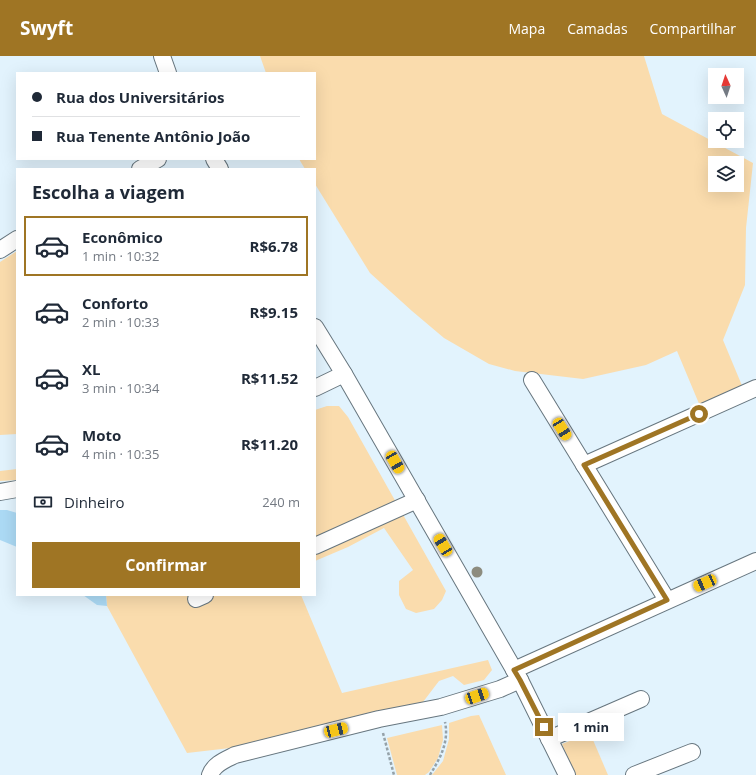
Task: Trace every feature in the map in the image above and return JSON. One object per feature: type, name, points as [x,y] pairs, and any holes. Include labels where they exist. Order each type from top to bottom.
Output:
[{"type":"street","points":[[162,56],[168,72]]},
{"type":"street","points":[[142,168],[156,160]]},
{"type":"street","points":[[0,250],[16,240]]},
{"type":"street","points":[[316,328],[517,675],[567,775]]},
{"type":"street","points":[[316,388],[344,374]]},
{"type":"street","points":[[532,380],[667,600]]},
{"type":"street","points":[[584,465],[756,388]]},
{"type":"street","points":[[0,492],[16,489]]},
{"type":"street","points":[[316,546],[417,500]]},
{"type":"street","points":[[210,775],[211,771],[221,761],[234,755],[379,719],[441,707],[492,691],[517,675],[667,600],[756,561]]},
{"type":"street","points":[[549,739],[641,699]]},
{"type":"street","points":[[634,775],[692,752]]},
{"type":"path","points":[[430,775],[441,757],[446,740],[446,726],[441,707]]},
{"type":"path","points":[[379,719],[394,775]]},
{"type":"shaded area","points":[[260,56],[644,56],[662,114],[708,139],[708,148],[725,148],[740,156],[708,156],[708,192],[744,192],[744,158],[753,163],[746,228],[745,285],[723,340],[743,388],[700,406],[677,351],[646,365],[583,379],[515,371],[489,364],[444,338],[370,273],[316,186],[316,168],[304,168],[300,160],[316,160],[316,72],[266,72]]},
{"type":"shaded area","points":[[16,252],[16,434],[0,435],[0,262]]},
{"type":"shaded area","points":[[327,406],[339,406],[348,417],[446,591],[442,600],[434,609],[416,613],[406,609],[399,595],[399,581],[413,570],[384,528],[348,547],[316,561],[316,410]]},
{"type":"shaded area","points":[[16,469],[16,480],[0,481],[0,471]]},
{"type":"shaded area","points":[[106,596],[301,596],[342,693],[488,660],[492,670],[484,680],[464,685],[453,676],[439,681],[423,702],[377,712],[239,747],[187,753],[107,606]]},
{"type":"shaded area","points":[[479,715],[506,775],[432,775],[443,761],[449,739],[449,723]]},
{"type":"shaded area","points":[[442,725],[443,740],[438,758],[429,772],[425,775],[397,775],[387,738]]},
{"type":"shaded area","points":[[590,733],[608,775],[575,775],[562,744]]},
{"type":"water","points":[[0,510],[16,513],[16,547],[0,540]]},
{"type":"water","points":[[84,596],[106,596],[107,606],[97,605]]},
{"type":"route","points":[[544,727],[514,670],[667,600],[584,465],[699,414]]}]
